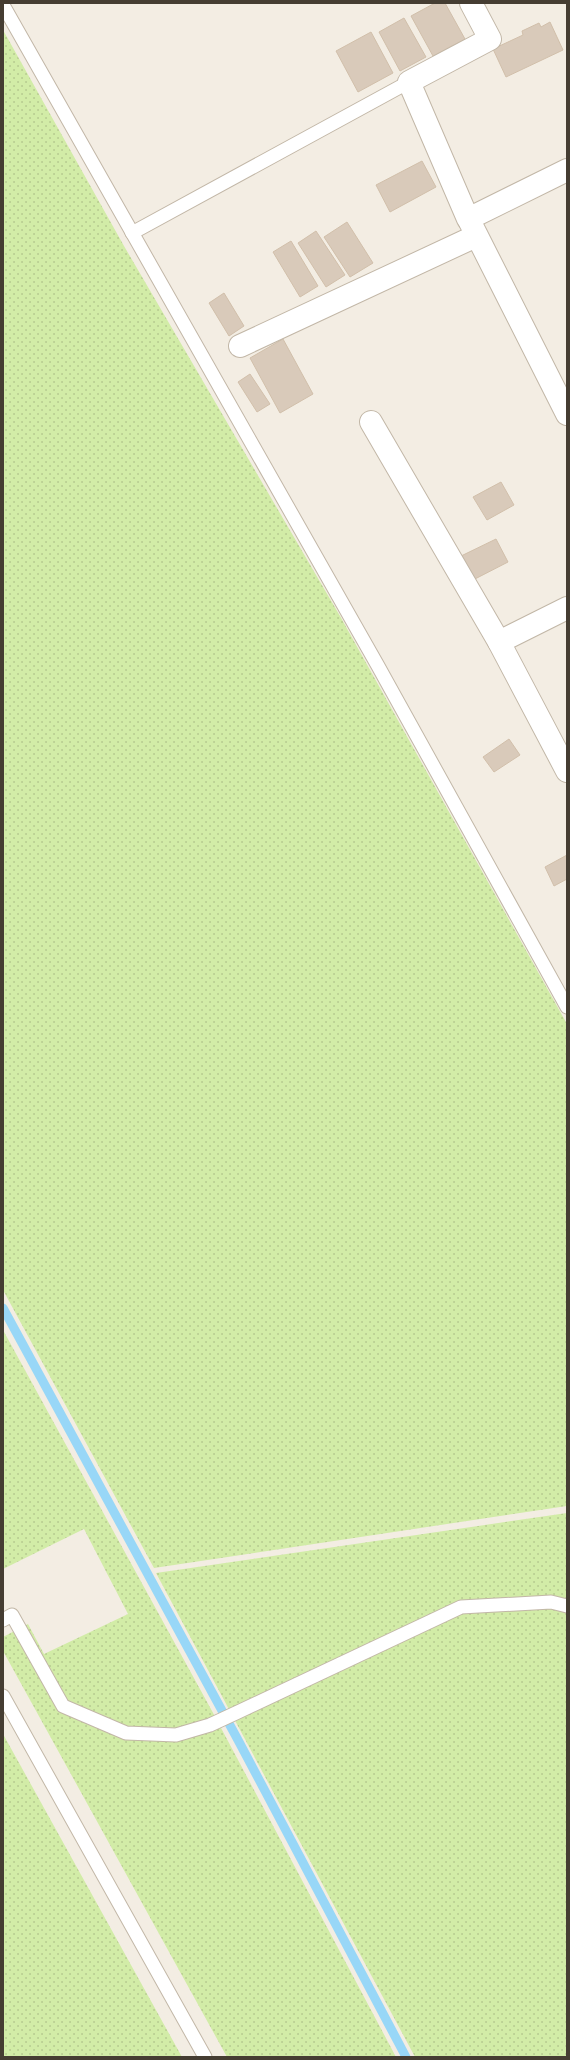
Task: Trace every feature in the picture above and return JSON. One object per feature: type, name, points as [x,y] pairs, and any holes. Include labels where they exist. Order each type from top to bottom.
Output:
[{"type":"street","points":[[471,3],[490,39],[408,82],[472,228],[567,414]]},
{"type":"street","points":[[240,346],[472,228],[567,170]]},
{"type":"street","points":[[371,422],[499,642],[567,771]]},
{"type":"street","points":[[499,642],[567,608]]},
{"type":"lane","points":[[3,5],[378,666],[567,1007]]},
{"type":"lane","points":[[132,233],[408,82]]},
{"type":"lane","points":[[3,1620],[12,1615],[63,1706],[126,1733],[176,1735],[210,1725],[460,1607],[551,1602],[567,1606]]},
{"type":"lane","points":[[3,1696],[205,2057]]},
{"type":"green space","points":[[3,30],[124,246],[340,616],[567,1024],[567,1506],[154,1568],[3,1290]]},
{"type":"green space","points":[[3,1330],[212,1711],[396,2057],[227,2057],[3,1651],[3,1637],[28,1624],[44,1654],[128,1614],[84,1529],[3,1569]]},
{"type":"green space","points":[[567,1513],[567,2057],[415,2057],[156,1573]]},
{"type":"green space","points":[[3,1734],[182,2057],[3,2057]]},
{"type":"building","points":[[435,3],[445,3],[465,39],[433,56],[411,16]]},
{"type":"building","points":[[404,18],[426,57],[400,71],[379,32]]},
{"type":"building","points":[[550,22],[563,50],[506,77],[493,49],[523,35],[522,31],[539,23],[541,27]]},
{"type":"building","points":[[371,32],[393,73],[358,92],[336,51]]},
{"type":"building","points":[[422,161],[436,187],[390,212],[376,185]]},
{"type":"building","points":[[347,222],[373,263],[350,277],[324,237]]},
{"type":"building","points":[[316,231],[345,275],[326,287],[298,243]]},
{"type":"building","points":[[291,241],[318,286],[300,297],[273,252]]},
{"type":"building","points":[[224,293],[244,326],[229,336],[209,303]]},
{"type":"building","points":[[283,339],[313,394],[280,413],[250,358]]},
{"type":"building","points":[[250,374],[270,404],[257,412],[238,382]]},
{"type":"building","points":[[501,482],[514,505],[487,520],[473,497]]},
{"type":"building","points":[[496,539],[508,562],[471,581],[459,557]]},
{"type":"building","points":[[509,739],[520,755],[494,772],[483,757]]},
{"type":"building","points":[[567,855],[567,879],[554,886],[545,867]]},
{"type":"waterway","points":[[3,1308],[238,1740],[406,2057]]}]
